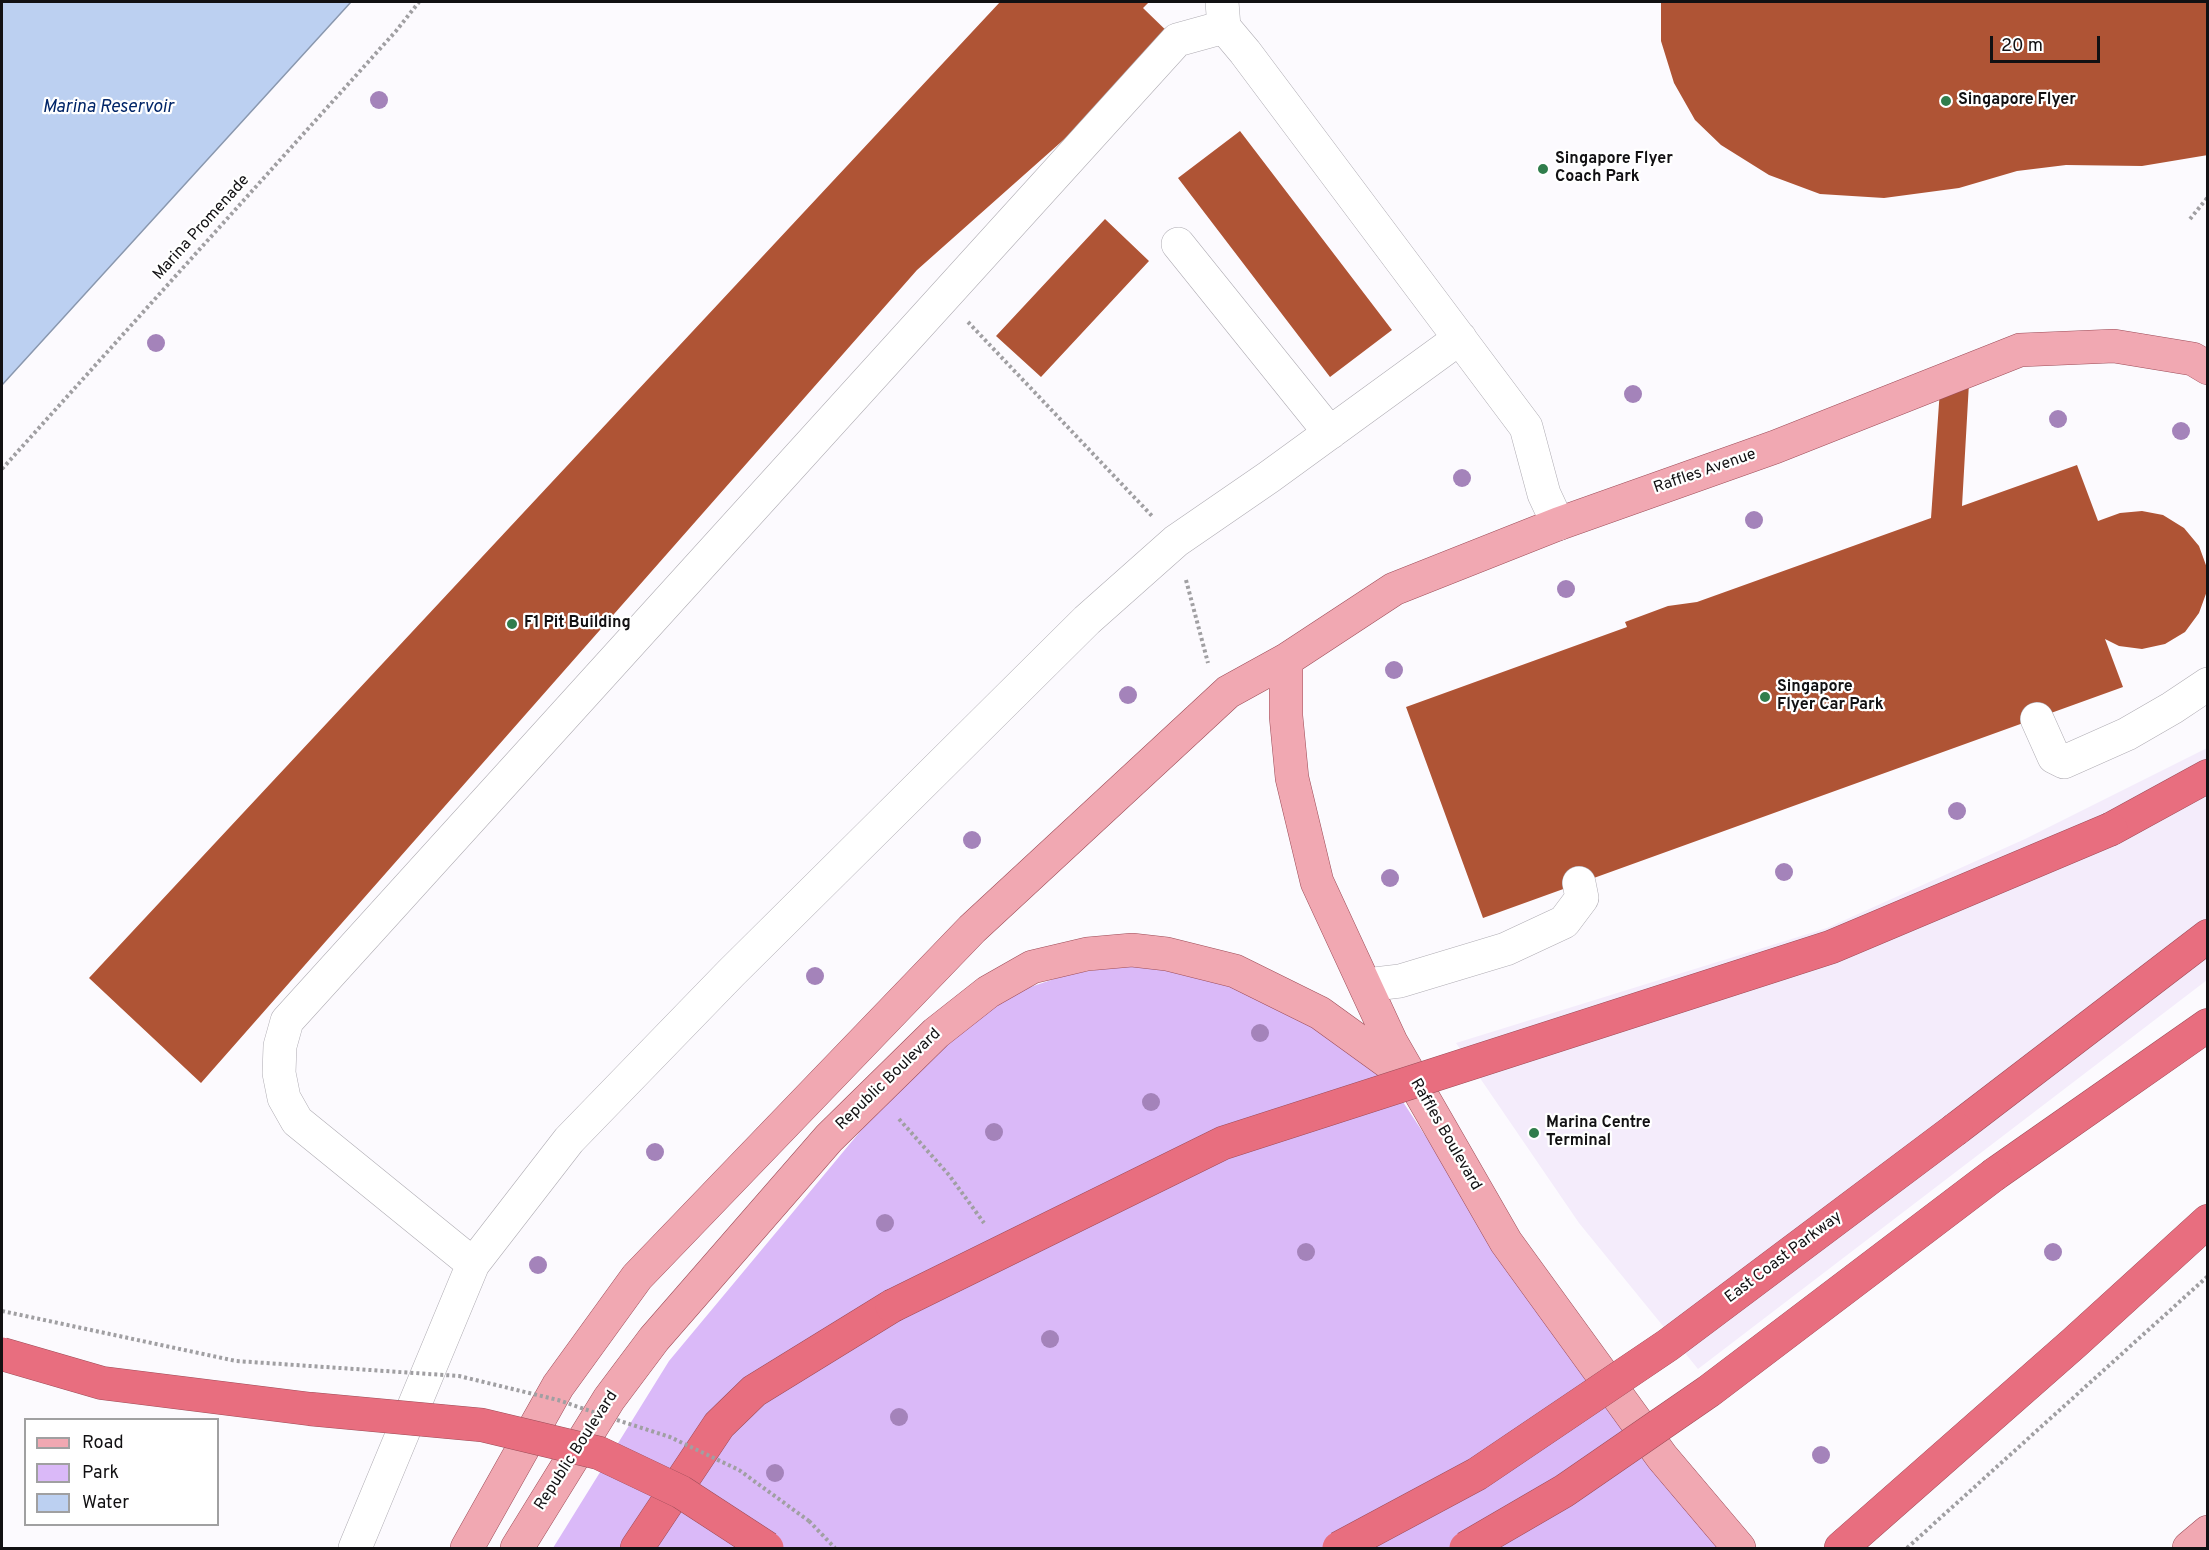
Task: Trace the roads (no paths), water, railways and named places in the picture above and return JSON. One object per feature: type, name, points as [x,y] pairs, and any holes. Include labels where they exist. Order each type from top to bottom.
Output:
[{"type":"highway","points":[[637,1548],[719,1425],[754,1391],[892,1306],[1223,1143],[1831,947],[2111,829],[2208,776]]},
{"type":"highway","name":"East Coast Parkway","points":[[1339,1548],[1477,1474],[1668,1345],[2208,936]]},
{"type":"highway","points":[[1466,1548],[1564,1491],[1709,1391],[1995,1174],[2208,1025]]},
{"type":"highway","points":[[1841,1548],[2074,1343],[2208,1221]]},
{"type":"highway","points":[[2,1354],[102,1383],[310,1409],[482,1425],[599,1453],[681,1492],[767,1548]]},
{"type":"main road","name":"Raffles Avenue","points":[[466,1548],[558,1386],[637,1277],[972,929],[1228,692],[1286,660],[1394,590],[1557,524],[1775,447],[2020,350],[2114,346],[2193,359],[2208,368]]},
{"type":"main road","name":"Raffles Boulevard","points":[[1286,660],[1287,716],[1292,778],[1317,882],[1391,1042],[1506,1242],[1662,1457],[1739,1548]]},
{"type":"main road","name":"Republic Boulevard","points":[[516,1548],[609,1399],[654,1339],[829,1138],[936,1033],[988,992],[1032,967],[1087,954],[1132,950],[1167,954],[1235,971],[1320,1013],[1414,1081]]},
{"type":"main road","points":[[2189,1548],[2208,1532]]},
{"type":"lane","points":[[473,1264],[297,1121],[285,1098],[279,1072],[280,1046],[288,1021],[1177,40],[1223,14],[1526,427],[1544,494],[1557,524]]},
{"type":"lane","points":[[1178,244],[1330,433]]},
{"type":"lane","points":[[355,1548],[473,1264],[569,1140],[715,990],[1087,620],[1176,542],[1460,338]]},
{"type":"lane","points":[[2037,719],[2054,757],[2064,762],[2127,734],[2208,684]]},
{"type":"lane","points":[[1366,985],[1400,981],[1506,949],[1564,922],[1582,898],[1579,883]]},
{"type":"water","name":"Marina Reservoir","points":[[2,2],[351,2],[2,385]]},
{"type":"place","name":"Singapore Flyer","points":[[1946,101]]},
{"type":"place","name":"Singapore Flyer Coach Park","points":[[1543,169]]},
{"type":"place","name":"F1 Pit Building","points":[[512,624]]},
{"type":"place","name":"Singapore Flyer Car Park","points":[[1765,697]]},
{"type":"place","name":"Marina Centre Terminal","points":[[1534,1133]]}]
